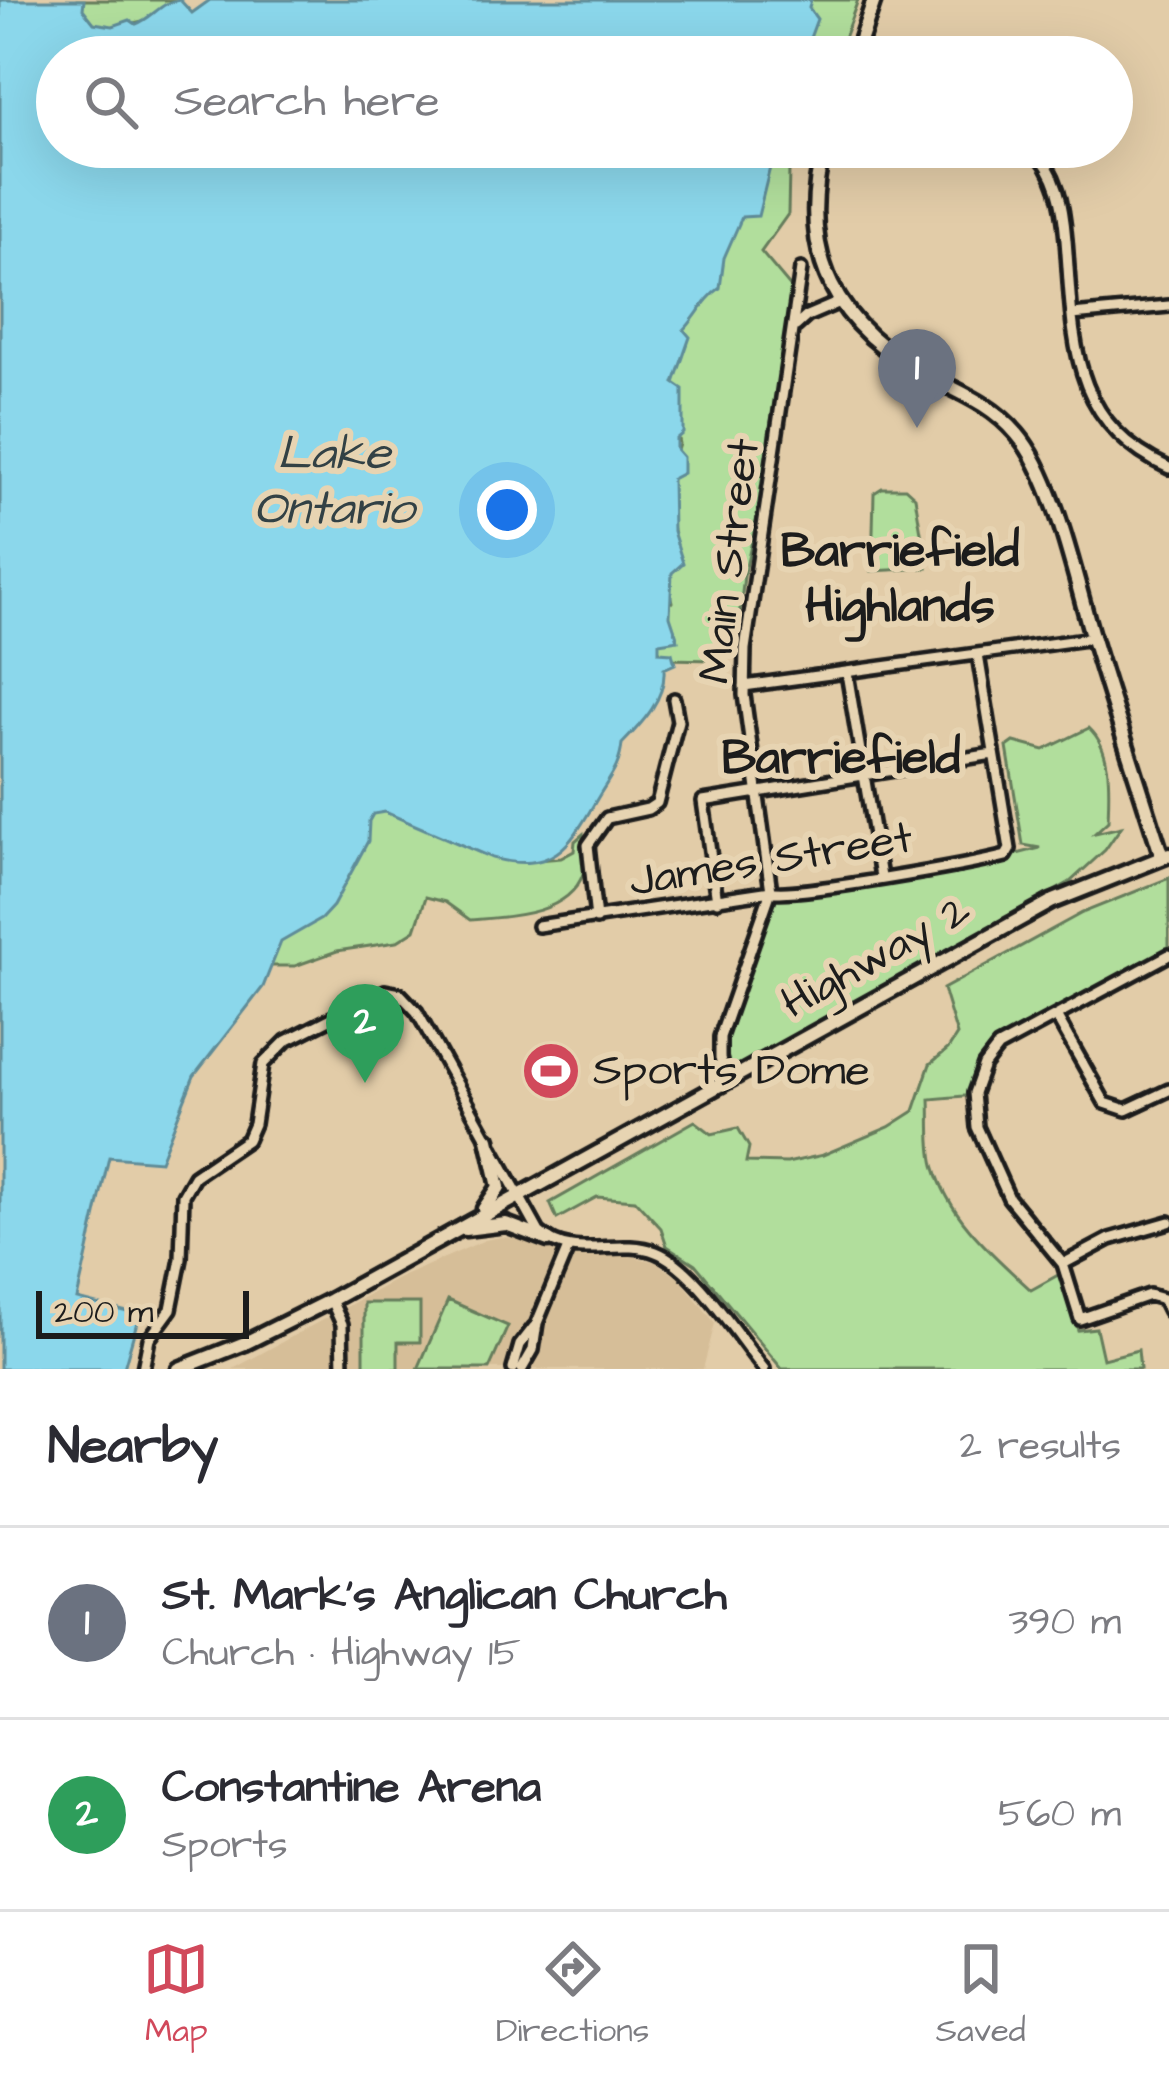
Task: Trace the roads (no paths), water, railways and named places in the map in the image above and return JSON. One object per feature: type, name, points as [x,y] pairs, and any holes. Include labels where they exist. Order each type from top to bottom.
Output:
[{"type":"main road","points":[[862,36],[874,0]]},
{"type":"main road","points":[[820,168],[814,196],[816,246],[840,302],[887,351],[975,397],[1020,436],[1036,460],[1165,856]]},
{"type":"main road","name":"Highway 2","points":[[179,1369],[245,1343],[331,1300],[1051,902],[1165,856]]},
{"type":"main road","points":[[463,1227],[492,1201],[499,1187],[488,1138]]},
{"type":"main road","points":[[463,1227],[506,1224],[548,1240]]},
{"type":"street","points":[[1048,168],[1060,196],[1080,372],[1096,409],[1131,448],[1169,468]]},
{"type":"street","name":"Main Street","points":[[726,1082],[720,1037],[771,891],[744,686],[750,607],[801,269]]},
{"type":"street","points":[[796,326],[840,302]]},
{"type":"street","points":[[1072,315],[1169,306]]},
{"type":"street","points":[[744,686],[1093,638]]},
{"type":"street","points":[[717,901],[703,802],[994,754],[978,655]]},
{"type":"street","points":[[847,673],[881,878]]},
{"type":"street","points":[[596,920],[588,845],[607,818],[657,803],[678,722],[674,699]]},
{"type":"street","name":"James Street","points":[[538,926],[771,891],[781,895],[1002,858],[1010,849],[994,754]]},
{"type":"street","points":[[1169,955],[998,1047],[974,1094],[977,1127],[1009,1198],[1063,1264],[1080,1319],[1150,1295],[1162,1299],[1169,1311]]},
{"type":"street","points":[[143,1369],[149,1339],[171,1309],[181,1259],[183,1195],[194,1177],[248,1140],[262,1064],[286,1041],[385,991],[400,994],[417,1012],[534,1225],[548,1240],[568,1248],[647,1249],[669,1258],[764,1369]]},
{"type":"street","points":[[1056,1016],[1105,1103],[1126,1110],[1169,1090]]},
{"type":"street","points":[[1063,1264],[1109,1239],[1169,1222]]},
{"type":"street","points":[[518,1369],[533,1350],[537,1323],[568,1248]]},
{"type":"street","points":[[331,1300],[342,1324],[343,1369]]},
{"type":"water","name":"Lake Ontario","points":[[0,0],[84,0],[83,9],[94,23],[113,26],[130,20],[136,24],[180,0],[192,13],[210,0],[811,0],[809,8],[817,19],[811,36],[36,36],[36,168],[770,168],[758,216],[742,217],[724,258],[720,288],[684,330],[690,337],[674,383],[683,389],[683,433],[676,439],[676,449],[683,457],[683,473],[672,479],[673,531],[683,563],[672,573],[670,616],[678,640],[659,643],[659,652],[672,653],[675,664],[664,669],[657,700],[622,744],[614,770],[580,827],[560,851],[547,858],[514,862],[492,858],[385,812],[373,814],[368,841],[333,906],[321,919],[281,942],[263,987],[194,1076],[160,1161],[109,1157],[77,1299],[139,1315],[124,1368],[0,1369]]},
{"type":"place","name":"St. Mark's Anglican Church","points":[[917,428]]},
{"type":"place","name":"Sports Dome","points":[[551,1071]]},
{"type":"place","name":"Constantine Arena","points":[[365,1083]]},
{"type":"district","name":"Barriefield Highlands","points":[[900,580]]},
{"type":"district","name":"Barriefield","points":[[841,759]]}]
